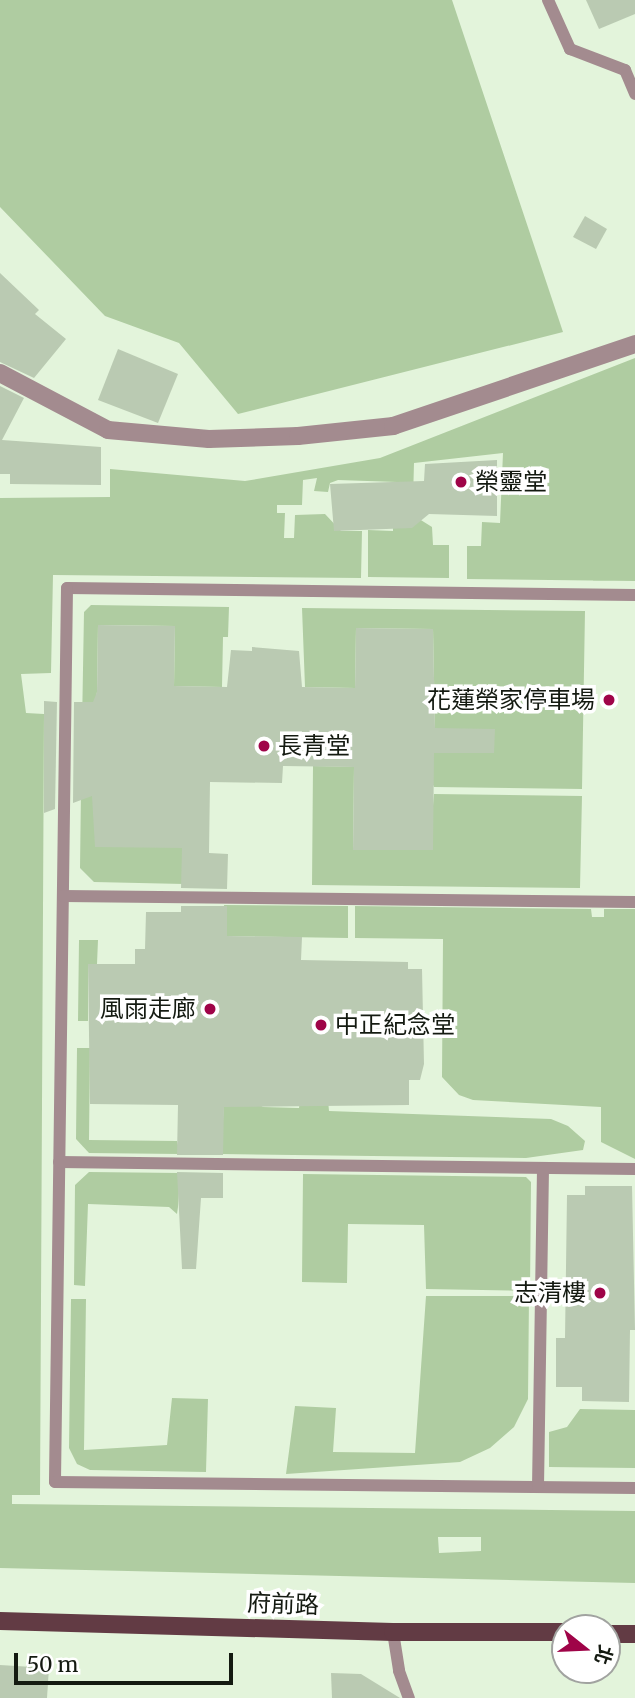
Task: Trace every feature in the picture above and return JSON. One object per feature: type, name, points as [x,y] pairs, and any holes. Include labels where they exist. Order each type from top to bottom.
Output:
[{"type":"main road","name":"府前路","points":[[0,1621],[393,1633],[551,1632]]},
{"type":"street","points":[[0,373],[108,430],[209,439],[298,436],[393,426],[635,344]]},
{"type":"lane","points":[[548,0],[570,49],[625,70],[635,94]]},
{"type":"lane","points":[[635,595],[67,589],[55,1482],[635,1488]]},
{"type":"lane","points":[[63,896],[635,902]]},
{"type":"lane","points":[[59,1162],[635,1169]]},
{"type":"lane","points":[[538,1487],[543,1168]]},
{"type":"lane","points":[[393,1633],[399,1671],[409,1698]]},
{"type":"green space","points":[[0,0],[452,0],[563,332],[238,414],[179,343],[105,316],[0,207]]},
{"type":"green space","points":[[635,358],[635,581],[467,579],[467,546],[481,546],[482,522],[500,523],[503,453],[414,463],[413,500],[397,482],[338,480],[330,483],[328,492],[314,491],[317,478],[303,480],[302,505],[277,505],[277,513],[285,513],[284,538],[294,538],[295,515],[325,514],[341,531],[362,531],[361,578],[53,575],[51,673],[21,674],[26,713],[44,714],[40,1495],[12,1495],[12,1504],[635,1511],[635,1583],[0,1568],[0,498],[110,497],[110,469],[245,481],[380,458]],"holes":[[[438,1537],[481,1537],[481,1551],[439,1553]]]},
{"type":"green space","points":[[393,513],[416,517],[432,527],[433,545],[449,545],[449,578],[368,577],[368,530],[393,531]]},
{"type":"green space","points":[[91,605],[229,607],[228,637],[223,637],[222,687],[174,686],[175,626],[98,625],[97,692],[81,783],[84,612]]},
{"type":"green space","points":[[302,608],[585,611],[582,789],[434,787],[431,780],[435,728],[433,629],[356,628],[355,688],[305,687]]},
{"type":"green space","points":[[186,765],[184,884],[94,882],[80,868],[81,790],[92,790],[96,807]]},
{"type":"green space","points":[[313,766],[354,767],[353,850],[429,850],[434,794],[582,796],[580,888],[312,885]]},
{"type":"green space","points":[[224,905],[348,906],[348,938],[227,936]]},
{"type":"green space","points":[[355,906],[591,909],[592,917],[604,917],[604,909],[635,909],[635,1159],[601,1142],[601,1107],[473,1100],[459,1095],[442,1077],[443,939],[355,938]]},
{"type":"green space","points":[[79,940],[98,940],[97,964],[88,964],[88,1021],[78,1021]]},
{"type":"green space","points":[[77,1048],[90,1048],[89,1140],[177,1141],[180,1154],[89,1153],[76,1139]]},
{"type":"green space","points":[[225,1085],[263,1107],[299,1108],[300,1100],[328,1100],[329,1111],[551,1119],[568,1126],[585,1141],[583,1150],[526,1158],[221,1154]]},
{"type":"green space","points":[[89,1172],[180,1173],[177,1214],[169,1207],[88,1204],[85,1286],[74,1285],[75,1185]]},
{"type":"green space","points":[[303,1174],[526,1177],[531,1182],[530,1291],[426,1289],[424,1225],[348,1224],[347,1283],[302,1282]]},
{"type":"green space","points":[[426,1296],[529,1296],[528,1399],[514,1427],[490,1448],[460,1462],[286,1474],[295,1406],[336,1408],[333,1452],[415,1453]]},
{"type":"green space","points":[[71,1299],[86,1299],[84,1450],[167,1445],[172,1398],[208,1399],[206,1472],[90,1470],[77,1464],[69,1448]]},
{"type":"green space","points":[[580,1409],[635,1410],[635,1468],[549,1467],[549,1432],[567,1427]]},
{"type":"building","points":[[586,0],[635,0],[635,14],[599,29]]},
{"type":"building","points":[[585,216],[607,229],[596,249],[573,237]]},
{"type":"building","points":[[0,273],[39,310],[35,314],[66,339],[34,378],[0,362]]},
{"type":"building","points":[[118,349],[178,374],[158,423],[98,400]]},
{"type":"building","points":[[0,386],[24,398],[2,440],[101,447],[101,485],[10,484],[10,474],[0,474]]},
{"type":"building","points":[[497,460],[497,516],[429,514],[412,528],[334,531],[330,484],[424,481],[425,464]]},
{"type":"building","name":"長青堂","points":[[98,625],[175,626],[174,686],[227,687],[231,650],[252,651],[252,647],[299,651],[302,687],[355,688],[356,628],[433,629],[435,728],[495,729],[494,753],[434,753],[433,850],[353,850],[354,767],[283,766],[282,783],[210,782],[209,853],[228,854],[227,889],[181,888],[182,848],[95,847],[92,796],[73,803],[74,702],[93,702],[97,692]]},
{"type":"building","points":[[44,701],[57,702],[55,809],[44,813]]},
{"type":"building","points":[[181,906],[227,906],[227,936],[302,937],[301,960],[408,962],[408,969],[422,969],[424,1064],[420,1080],[409,1080],[409,1105],[224,1107],[223,1155],[177,1155],[178,1105],[90,1104],[88,964],[135,964],[135,949],[145,949],[146,912],[181,912]]},
{"type":"building","points":[[177,1172],[223,1173],[223,1198],[201,1198],[196,1269],[182,1269]]},
{"type":"building","name":"志清樓","points":[[585,1186],[632,1186],[635,1330],[630,1330],[629,1402],[582,1401],[582,1387],[556,1387],[556,1338],[565,1338],[567,1195],[585,1195]]},
{"type":"building","points":[[0,1665],[49,1668],[47,1698],[0,1698]]},
{"type":"building","points":[[331,1673],[361,1674],[400,1698],[332,1698]]},
{"type":"place","name":"榮靈堂","points":[[461,482]]},
{"type":"place","name":"花蓮榮家停車場","points":[[609,700]]},
{"type":"place","name":"長青堂","points":[[264,746]]},
{"type":"place","name":"風雨走廊","points":[[210,1009]]},
{"type":"place","name":"中正紀念堂","points":[[321,1025]]},
{"type":"place","name":"志清樓","points":[[600,1293]]}]
